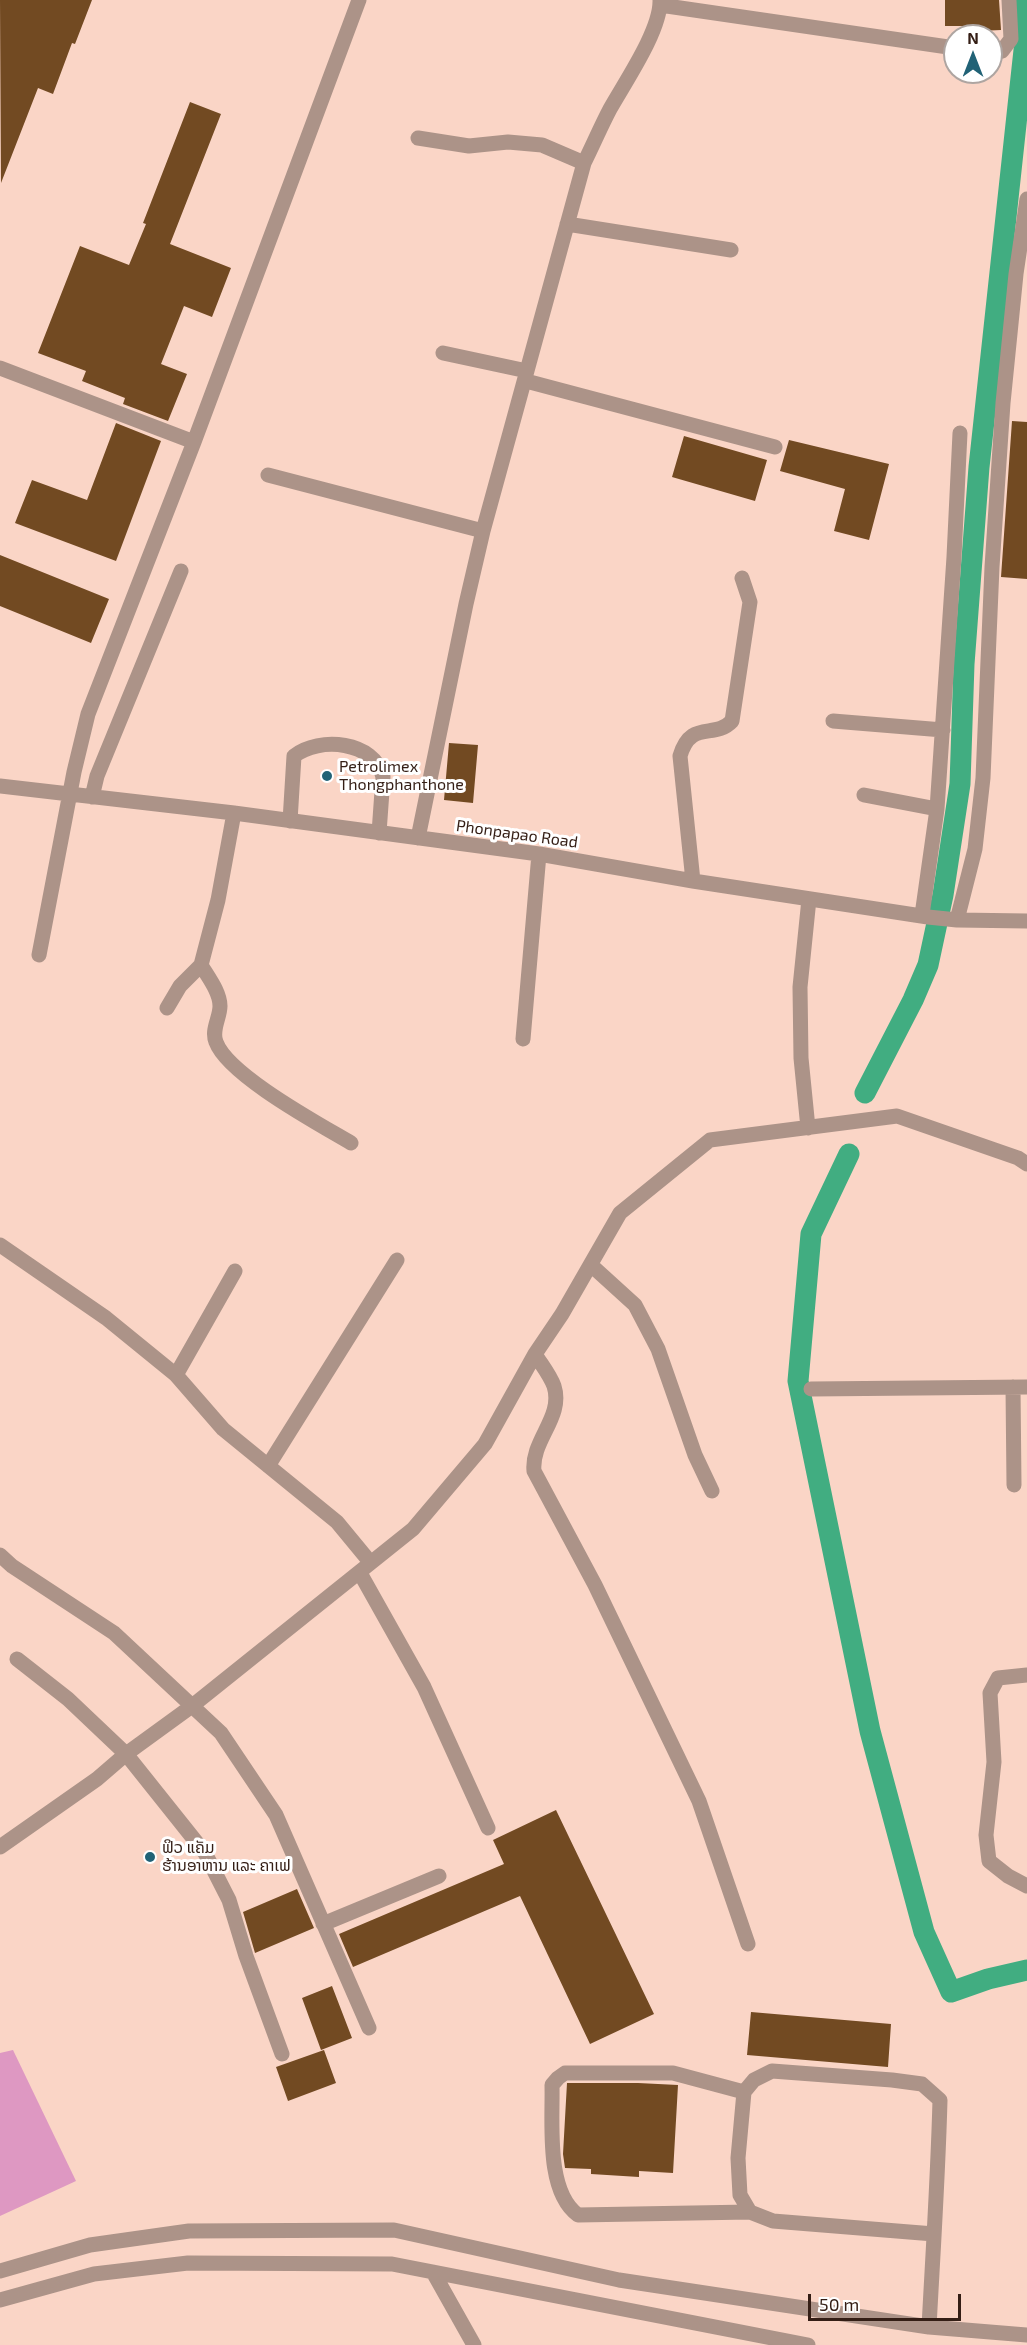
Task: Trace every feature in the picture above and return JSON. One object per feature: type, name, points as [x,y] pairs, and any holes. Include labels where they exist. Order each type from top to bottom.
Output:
[{"type":"street","points":[[39,955],[69,793],[88,714],[194,442],[359,0]]},
{"type":"street","points":[[1003,50],[1011,39],[1009,0]]},
{"type":"street","points":[[418,838],[483,531],[584,163],[610,110],[642,56],[660,2],[943,46]]},
{"type":"street","points":[[418,138],[469,146],[508,142],[531,143],[542,145],[584,163]]},
{"type":"street","points":[[957,920],[975,849],[982,778],[992,567],[1003,403],[1022,275],[1027,199]]},
{"type":"street","points":[[567,224],[731,250]]},
{"type":"street","points":[[443,353],[775,447]]},
{"type":"street","points":[[0,368],[194,442]]},
{"type":"street","points":[[925,916],[943,730],[960,433]]},
{"type":"street","points":[[268,475],[483,531]]},
{"type":"street","points":[[92,797],[97,776],[182,571]]},
{"type":"street","points":[[693,881],[680,756],[684,744],[691,736],[701,731],[726,727],[732,721],[750,602],[742,578]]},
{"type":"street","points":[[833,721],[943,730]]},
{"type":"street","points":[[290,821],[294,756],[303,749],[318,745],[349,746],[369,755],[381,768],[383,777],[379,833]]},
{"type":"street","name":"Phonpapao Road","points":[[0,786],[234,813],[539,854],[693,881],[925,916],[957,920],[1027,921]]},
{"type":"street","points":[[864,795],[937,809]]},
{"type":"street","points":[[167,1008],[180,986],[201,965],[218,900],[234,813]]},
{"type":"street","points":[[523,1040],[539,854]]},
{"type":"street","points":[[808,1128],[801,1058],[800,987],[809,899]]},
{"type":"street","points":[[201,965],[219,997],[219,1017],[214,1032],[216,1042],[223,1054],[238,1069],[281,1100],[351,1143]]},
{"type":"street","points":[[0,1847],[96,1779],[192,1706],[413,1529],[485,1444],[535,1354],[562,1314],[620,1213],[710,1140],[897,1116],[1018,1158],[1027,1164]]},
{"type":"street","points":[[0,1245],[106,1318],[176,1375],[223,1429],[337,1522],[365,1567],[424,1687],[488,1828]]},
{"type":"street","points":[[268,1466],[396,1260]]},
{"type":"street","points":[[591,1265],[635,1305],[658,1349],[695,1455],[712,1491]]},
{"type":"street","points":[[176,1375],[235,1271]]},
{"type":"street","points":[[535,1354],[554,1385],[557,1400],[556,1409],[535,1449],[534,1471],[595,1585],[699,1801],[748,1944]]},
{"type":"street","points":[[812,1389],[1020,1387],[1014,1485]]},
{"type":"street","points":[[0,1554],[12,1566],[114,1633],[221,1733],[276,1815],[369,2028]]},
{"type":"street","points":[[17,1659],[68,1699],[126,1754],[205,1853],[229,1900],[246,1956],[282,2054]]},
{"type":"street","points":[[1027,1675],[998,1678],[990,1693],[994,1762],[986,1835],[989,1861],[1008,1876],[1027,1886]]},
{"type":"street","points":[[323,1924],[439,1876]]},
{"type":"street","points":[[750,2212],[740,2195],[738,2158],[744,2092],[754,2080],[772,2072],[922,2084],[940,2100],[929,2327]]},
{"type":"street","points":[[744,2092],[673,2073],[565,2073],[552,2085],[554,2151],[560,2190],[570,2210],[578,2215],[750,2212],[773,2221],[934,2234]]},
{"type":"street","points":[[0,2271],[90,2245],[189,2231],[394,2230],[619,2280],[929,2327],[1027,2335]]},
{"type":"street","points":[[0,2300],[94,2274],[188,2263],[392,2264],[808,2345]]},
{"type":"street","points":[[433,2272],[474,2345]]},
{"type":"shaded area","points":[[13,2050],[76,2181],[0,2216],[0,2053]]},
{"type":"building","points":[[0,0],[92,0],[75,44],[72,43],[53,94],[38,88],[1,183]]},
{"type":"building","points":[[945,0],[999,0],[1001,24],[945,24]]},
{"type":"building","points":[[190,102],[221,114],[170,244],[231,268],[212,317],[184,306],[161,364],[187,374],[168,421],[123,404],[125,398],[82,381],[86,371],[38,353],[80,246],[129,265]]},
{"type":"building","points":[[1012,421],[1027,422],[1027,579],[1001,577]]},
{"type":"building","points":[[116,423],[161,441],[116,561],[15,523],[32,480],[87,500]]},
{"type":"building","points":[[684,436],[767,460],[755,501],[672,477]]},
{"type":"building","points":[[789,440],[889,464],[869,540],[834,531],[845,489],[780,471]]},
{"type":"building","points":[[0,555],[109,599],[91,643],[0,606]]},
{"type":"building","points":[[449,743],[478,745],[473,803],[444,800]]},
{"type":"building","points":[[556,1810],[654,2014],[590,2044],[520,1896],[353,1967],[339,1934],[504,1864],[493,1840]]},
{"type":"building","points":[[297,1889],[314,1928],[255,1953],[243,1912]]},
{"type":"building","points":[[332,1986],[352,2038],[321,2050],[302,1998]]},
{"type":"building","points":[[751,2012],[891,2024],[888,2067],[747,2055]]},
{"type":"building","points":[[324,2050],[336,2083],[288,2101],[276,2067]]},
{"type":"building","points":[[567,2083],[678,2085],[673,2173],[639,2171],[639,2177],[591,2174],[591,2169],[565,2168],[563,2154]]},
{"type":"waterway","points":[[865,1093],[913,1000],[928,965],[943,895],[960,784],[964,664],[979,467],[1025,41],[1025,0]]},
{"type":"waterway","points":[[849,1154],[811,1234],[798,1381],[870,1731],[924,1932],[951,1992],[988,1979],[1027,1970]]},
{"type":"place","name":"Petrolimex Thongphanthone","points":[[327,776]]},
{"type":"place","name":"ຟິວ ແຄັມ ຮ້ານອາຫານ ແລະ ຄາເຟ","points":[[150,1857]]}]
